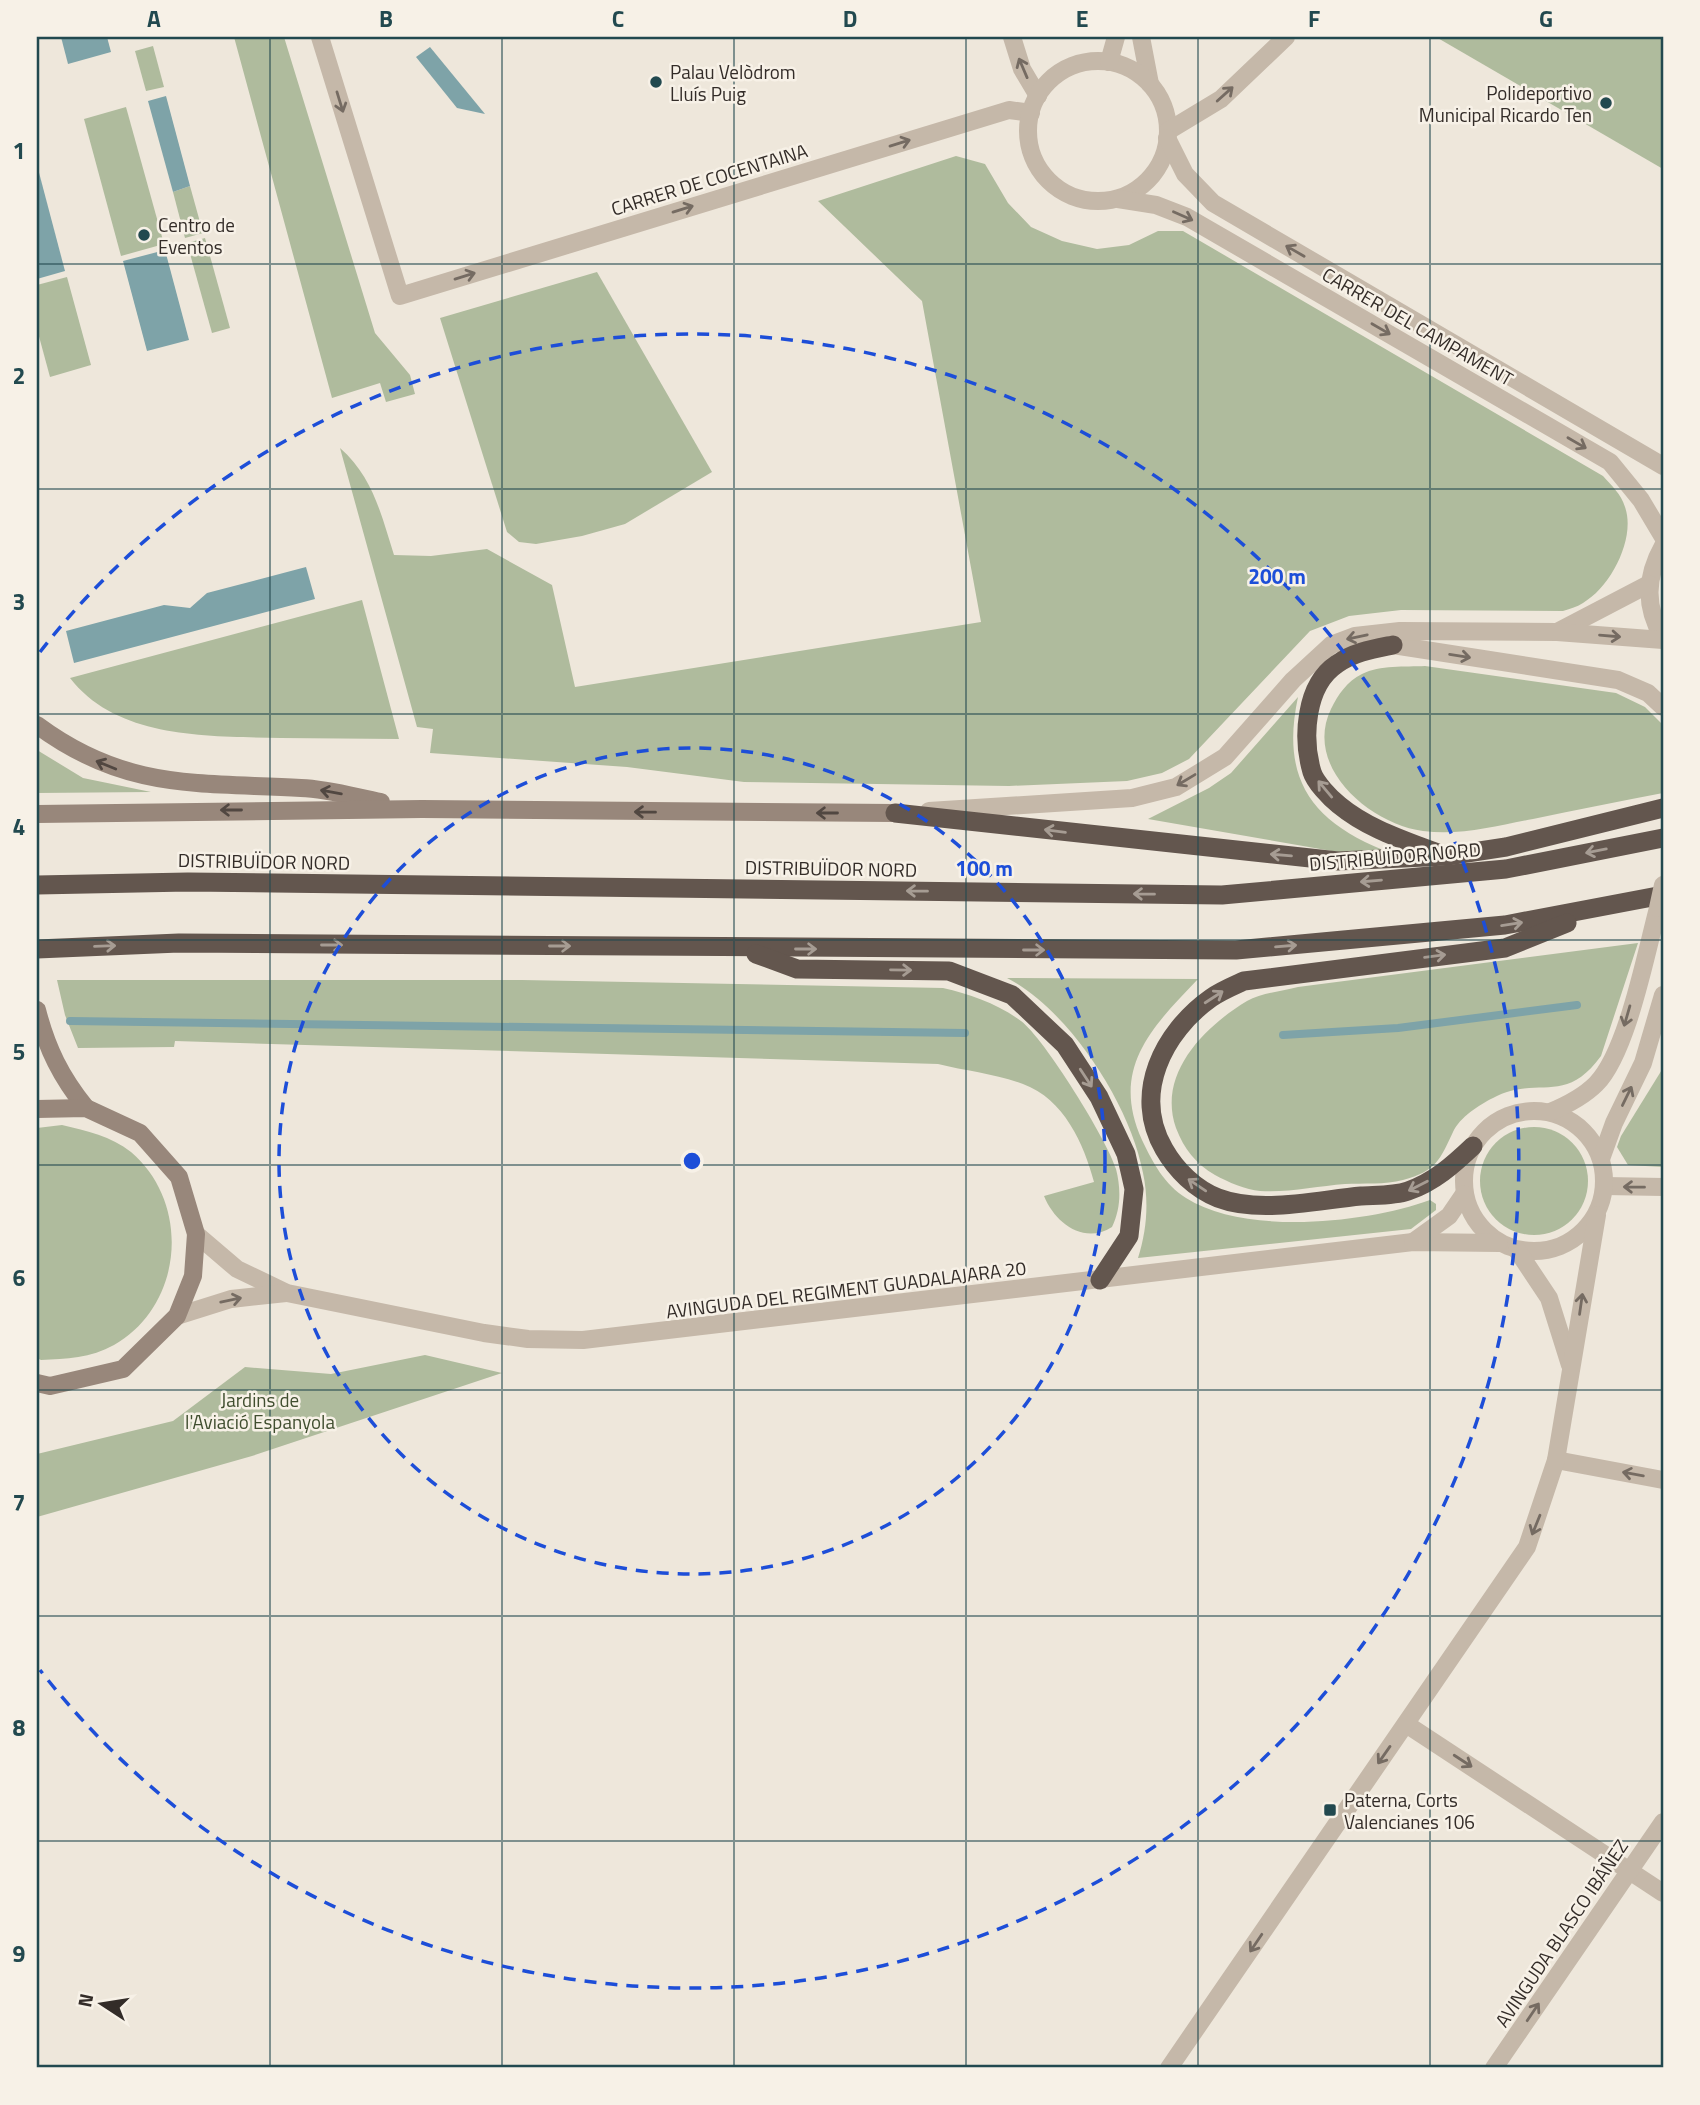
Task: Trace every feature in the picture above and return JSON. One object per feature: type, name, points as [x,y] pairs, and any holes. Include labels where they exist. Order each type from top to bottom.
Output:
[{"type":"highway","points":[[1392,645],[1363,650],[1335,665],[1314,693],[1306,734],[1312,774],[1337,804],[1373,828],[1447,856]]},
{"type":"highway","points":[[895,813],[1338,861],[1447,856],[1506,847],[1663,808]]},
{"type":"highway","name":"DISTRIBUÏDOR NORD","points":[[37,885],[188,882],[1222,895],[1506,869],[1663,838]]},
{"type":"highway","points":[[37,949],[179,943],[1236,950],[1505,925],[1661,901]]},
{"type":"highway","points":[[1473,1146],[1446,1172],[1407,1192],[1259,1205],[1218,1198],[1191,1182],[1172,1163],[1158,1140],[1150,1109],[1149,1090],[1155,1070],[1181,1025],[1211,997],[1244,981],[1505,948],[1604,908]]},
{"type":"highway","points":[[738,948],[797,969],[950,971],[1012,995],[1065,1045],[1099,1097],[1126,1154],[1134,1189],[1133,1217],[1129,1236],[1100,1280]]},
{"type":"main road","points":[[37,725],[88,758],[138,775],[194,784],[304,788],[422,809]]},
{"type":"main road","points":[[37,814],[422,809],[895,813]]},
{"type":"main road","points":[[37,1010],[44,1038],[61,1076],[86,1108]]},
{"type":"main road","points":[[37,1109],[86,1108],[140,1133],[179,1177],[196,1234],[193,1276],[177,1316],[123,1369],[41,1386]]},
{"type":"street","name":"CARRER DE COCENTAINA","points":[[320,37],[400,296],[1009,110],[1035,105]]},
{"type":"street","points":[[1013,37],[1035,105]]},
{"type":"street","points":[[1108,62],[1116,37]]},
{"type":"street","points":[[1141,37],[1150,83],[1163,104],[1168,135],[1166,150],[1156,172],[1139,189],[1118,200],[1096,202],[1074,198],[1055,187],[1039,171],[1031,150],[1028,128],[1044,86],[1063,70],[1085,62],[1108,62],[1131,69],[1150,83]]},
{"type":"street","points":[[1168,135],[1221,99],[1286,37]]},
{"type":"street","name":"CARRER DEL CAMPAMENT","points":[[1168,135],[1185,174],[1213,203],[1663,466]]},
{"type":"street","name":"CARRER DEL CAMPAMENT","points":[[1118,200],[1156,205],[1187,217],[1610,462],[1641,500],[1663,537]]},
{"type":"street","points":[[895,813],[1132,798],[1176,787],[1225,757],[1293,680],[1331,645],[1355,636],[1400,631],[1557,632],[1663,639],[1649,604],[1649,584],[1654,563],[1663,546]]},
{"type":"street","points":[[1557,632],[1649,584]]},
{"type":"street","points":[[1392,645],[1450,633]]},
{"type":"street","points":[[1392,645],[1618,680],[1648,693],[1663,707]]},
{"type":"street","points":[[1550,1112],[1575,1101],[1597,1084],[1616,1057],[1661,901],[1663,885]]},
{"type":"street","points":[[1601,1159],[1614,1123],[1643,1063],[1663,995]]},
{"type":"street","points":[[1170,2068],[1527,1547],[1556,1460],[1597,1215],[1605,1186],[1601,1159],[1590,1138],[1581,1129],[1572,1121],[1550,1112],[1527,1110],[1505,1116],[1487,1129],[1473,1146],[1463,1178],[1464,1194],[1471,1214],[1483,1230],[1499,1243],[1517,1250],[1540,1252],[1563,1247],[1582,1234],[1597,1215]]},
{"type":"street","points":[[1605,1186],[1663,1186]]},
{"type":"street","name":"AVINGUDA DEL REGIMENT GUADALAJARA 20","points":[[1413,1242],[1448,1216],[1464,1194]]},
{"type":"street","name":"AVINGUDA DEL REGIMENT GUADALAJARA 20","points":[[196,1234],[237,1269],[287,1293],[484,1333],[528,1339],[583,1340],[1413,1242],[1499,1243]]},
{"type":"street","points":[[1517,1250],[1549,1298],[1572,1372]]},
{"type":"street","name":"AVINGUDA DEL REGIMENT GUADALAJARA 20","points":[[177,1316],[231,1298],[287,1293]]},
{"type":"street","points":[[1556,1460],[1663,1479]]},
{"type":"street","points":[[1406,1724],[1663,1893]]},
{"type":"street","name":"AVINGUDA BLASCO IBÁÑEZ","points":[[1494,2068],[1663,1822]]},
{"type":"green space","points":[[234,37],[284,37],[375,333],[410,375],[415,394],[386,402],[380,383],[332,398]]},
{"type":"green space","name":"Polideportivo Municipal Ricardo Ten","points":[[1436,37],[1663,37],[1663,169]]},
{"type":"green space","points":[[153,46],[164,87],[146,91],[135,51]]},
{"type":"green space","points":[[126,107],[164,244],[121,256],[84,119]]},
{"type":"green space","points":[[956,156],[985,164],[1008,203],[1031,227],[1062,241],[1097,249],[1129,245],[1158,231],[1183,231],[1603,476],[1621,498],[1628,519],[1624,547],[1611,574],[1593,596],[1563,611],[1401,610],[1349,616],[1310,631],[1189,759],[1162,773],[1127,781],[1009,786],[744,782],[627,767],[430,753],[433,729],[417,727],[340,448],[361,471],[368,484],[394,555],[431,556],[487,549],[552,585],[575,687],[981,622],[922,301],[818,201]]},
{"type":"green space","points":[[190,186],[203,233],[185,238],[173,192]]},
{"type":"green space","points":[[205,238],[230,328],[212,333],[187,243]]},
{"type":"green space","points":[[597,272],[712,472],[625,524],[582,536],[536,544],[519,542],[507,532],[440,318]]},
{"type":"green space","points":[[67,277],[91,365],[50,377],[37,329],[37,285]]},
{"type":"green space","points":[[362,600],[399,739],[225,736],[167,730],[139,724],[113,713],[90,698],[70,678]]},
{"type":"green space","points":[[1425,666],[1616,693],[1645,707],[1663,725],[1663,793],[1464,831],[1423,831],[1382,817],[1363,805],[1334,771],[1326,752],[1325,731],[1331,709],[1347,684],[1369,671]]},
{"type":"green space","points":[[1298,697],[1294,750],[1298,772],[1306,792],[1336,825],[1383,850],[1349,854],[1148,819],[1209,788],[1231,773]]},
{"type":"green space","points":[[37,750],[83,778],[151,792],[37,793]]},
{"type":"green space","points":[[1638,943],[1601,1056],[1588,1071],[1575,1081],[1550,1087],[1509,1091],[1482,1104],[1465,1116],[1456,1127],[1436,1163],[1414,1176],[1389,1183],[1345,1184],[1281,1191],[1255,1190],[1226,1180],[1202,1166],[1187,1149],[1176,1128],[1172,1108],[1173,1089],[1188,1054],[1215,1024],[1253,998],[1298,987]]},
{"type":"green space","points":[[1007,978],[1198,979],[1165,1015],[1140,1051],[1133,1071],[1131,1092],[1133,1115],[1150,1157],[1165,1180],[1186,1198],[1211,1210],[1241,1218],[1273,1221],[1307,1222],[1374,1215],[1430,1200],[1436,1204],[1436,1210],[1411,1229],[1138,1258],[1145,1226],[1146,1194],[1136,1146],[1125,1118],[1111,1089],[1074,1036],[1053,1012]]},
{"type":"green space","points":[[57,980],[522,980],[943,988],[1003,1010],[1021,1021],[1044,1047],[1074,1091],[1111,1155],[1119,1184],[1117,1213],[1112,1227],[1091,1234],[1072,1228],[1055,1215],[1044,1196],[1094,1182],[1078,1138],[1050,1100],[1023,1084],[992,1075],[938,1064],[175,1041],[174,1047],[78,1048],[65,1015]]},
{"type":"green space","points":[[1663,1068],[1663,1167],[1628,1165],[1617,1147]]},
{"type":"green space","points":[[62,1125],[115,1142],[131,1152],[151,1174],[164,1199],[171,1226],[171,1253],[166,1281],[154,1306],[137,1328],[114,1345],[96,1353],[41,1360],[37,1358],[37,1128]]},
{"type":"green space","points":[[1534,1127],[1555,1131],[1572,1143],[1584,1160],[1588,1181],[1584,1202],[1572,1219],[1555,1231],[1534,1235],[1513,1231],[1496,1219],[1484,1202],[1480,1181],[1484,1160],[1496,1143],[1513,1131]]},
{"type":"green space","name":"Jardins de l'Aviació Espanyola","points":[[425,1355],[502,1373],[252,1456],[37,1517],[37,1454],[173,1421],[245,1367],[331,1374]]},
{"type":"water","points":[[61,37],[107,37],[111,52],[68,64]]},
{"type":"water","points":[[430,47],[485,114],[457,108],[416,57]]},
{"type":"water","points":[[166,96],[190,186],[173,192],[148,101]]},
{"type":"water","points":[[37,165],[65,271],[37,279]]},
{"type":"water","points":[[165,250],[189,340],[147,351],[123,261]]},
{"type":"water","points":[[306,567],[315,599],[74,663],[66,631],[164,605],[190,608],[207,593]]},
{"type":"waterway","points":[[1283,1035],[1398,1028],[1577,1005]]},
{"type":"waterway","points":[[70,1021],[965,1033]]},
{"type":"place","name":"Palau Velòdrom Lluís Puig","points":[[656,82]]},
{"type":"place","name":"Polideportivo Municipal Ricardo Ten","points":[[1606,103]]},
{"type":"place","name":"Centro de Eventos","points":[[144,235]]},
{"type":"place","name":"Paterna, Corts Valencianes 106","points":[[1330,1810]]}]
